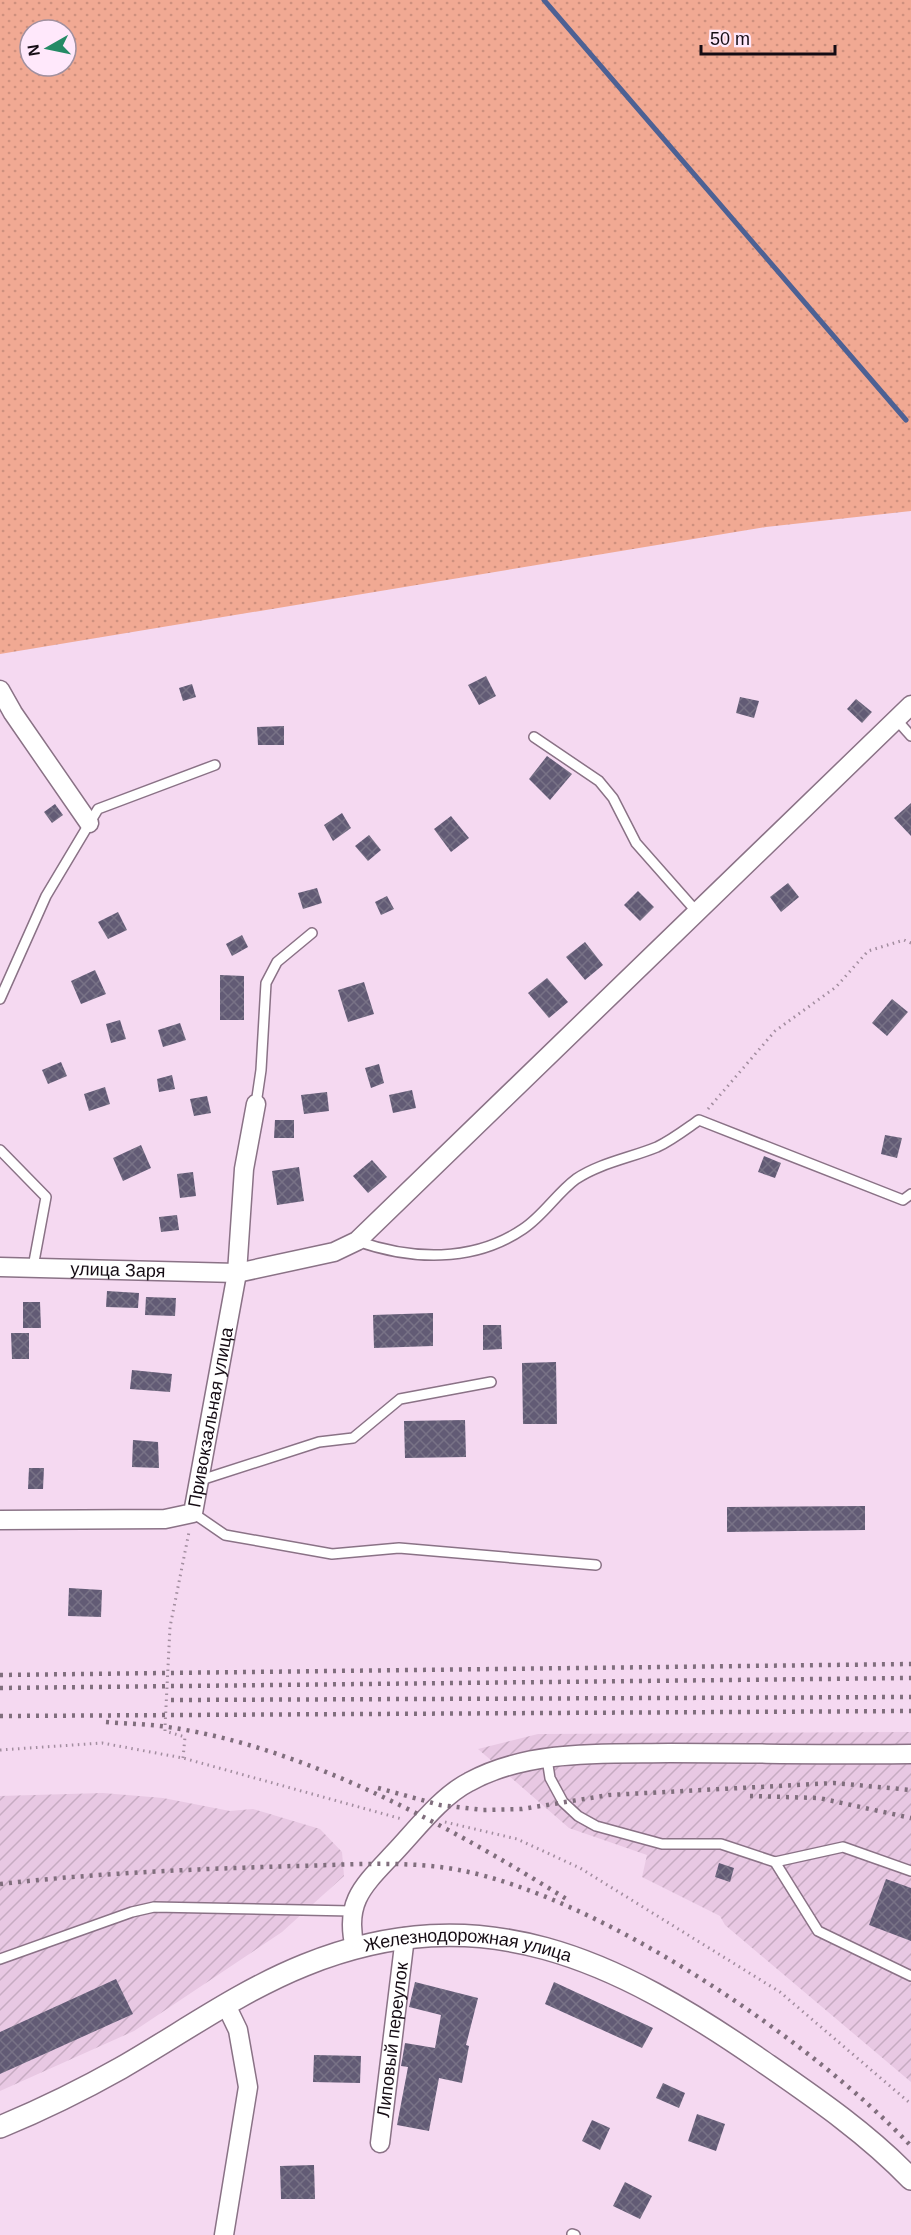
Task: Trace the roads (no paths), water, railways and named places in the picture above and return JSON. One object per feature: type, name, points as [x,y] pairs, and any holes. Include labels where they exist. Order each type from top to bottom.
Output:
[{"type":"street","points":[[0,690],[13,713],[89,823]]},
{"type":"street","points":[[357,1241],[696,910],[911,705]]},
{"type":"street","name":"Привокзальная улица","points":[[0,1520],[165,1518],[193,1513],[201,1480],[237,1273],[244,1169],[256,1104]]},
{"type":"street","name":"улица Заря","points":[[0,1267],[237,1273],[334,1252],[357,1241]]},
{"type":"street","points":[[356,1948],[351,1932],[351,1911],[361,1892],[425,1820],[468,1782],[503,1768],[547,1759],[591,1754],[911,1754]]},
{"type":"street","name":"Железнодорожная улица","points":[[0,2127],[118,2070],[266,1982],[307,1964],[356,1948],[405,1937],[456,1934],[529,1944],[567,1955],[640,1984],[739,2045],[821,2101],[857,2129],[911,2179]]},
{"type":"street","name":"Липовый переулок","points":[[380,2143],[405,1937]]},
{"type":"street","points":[[224,2235],[248,2087],[238,2030],[226,2005]]},
{"type":"lane","points":[[896,719],[911,736]]},
{"type":"lane","points":[[534,737],[598,781],[613,798],[636,843],[696,910]]},
{"type":"lane","points":[[0,999],[46,896],[98,809],[215,765]]},
{"type":"lane","points":[[256,1104],[261,1070],[266,983],[278,963],[312,933]]},
{"type":"lane","points":[[357,1241],[389,1252],[439,1256],[485,1250],[524,1229],[577,1179],[615,1161],[658,1146],[699,1120],[903,1200],[911,1207]]},
{"type":"lane","points":[[0,1150],[46,1197],[33,1267]]},
{"type":"lane","points":[[903,1200],[911,1194]]},
{"type":"lane","points":[[201,1480],[319,1442],[353,1438],[400,1399],[491,1382]]},
{"type":"lane","points":[[193,1513],[225,1535],[332,1554],[399,1548],[596,1565]]},
{"type":"lane","points":[[547,1759],[550,1778],[563,1802],[578,1816],[596,1826],[662,1844],[721,1845],[775,1862],[843,1847],[911,1871]]},
{"type":"lane","points":[[775,1862],[818,1931],[911,1976]]},
{"type":"lane","points":[[0,1959],[132,1912],[154,1907],[351,1911]]},
{"type":"waterway","points":[[544,0],[906,420]]},
{"type":"railway","points":[[0,1675],[911,1664]]},
{"type":"railway","points":[[0,1688],[911,1678]]},
{"type":"railway","points":[[171,1700],[911,1697]]},
{"type":"railway","points":[[0,1716],[911,1711]]},
{"type":"railway","points":[[106,1722],[166,1727],[225,1738],[328,1773],[428,1819],[568,1900]]},
{"type":"railway","points":[[378,1788],[440,1805],[483,1810],[522,1809],[609,1795],[834,1783],[911,1790]]},
{"type":"railway","points":[[750,1796],[819,1798],[911,1818]]},
{"type":"railway","points":[[0,1884],[147,1872],[377,1864],[419,1865],[459,1870],[515,1885],[576,1910],[638,1942],[701,1979],[819,2062],[869,2105],[911,2146]]}]
